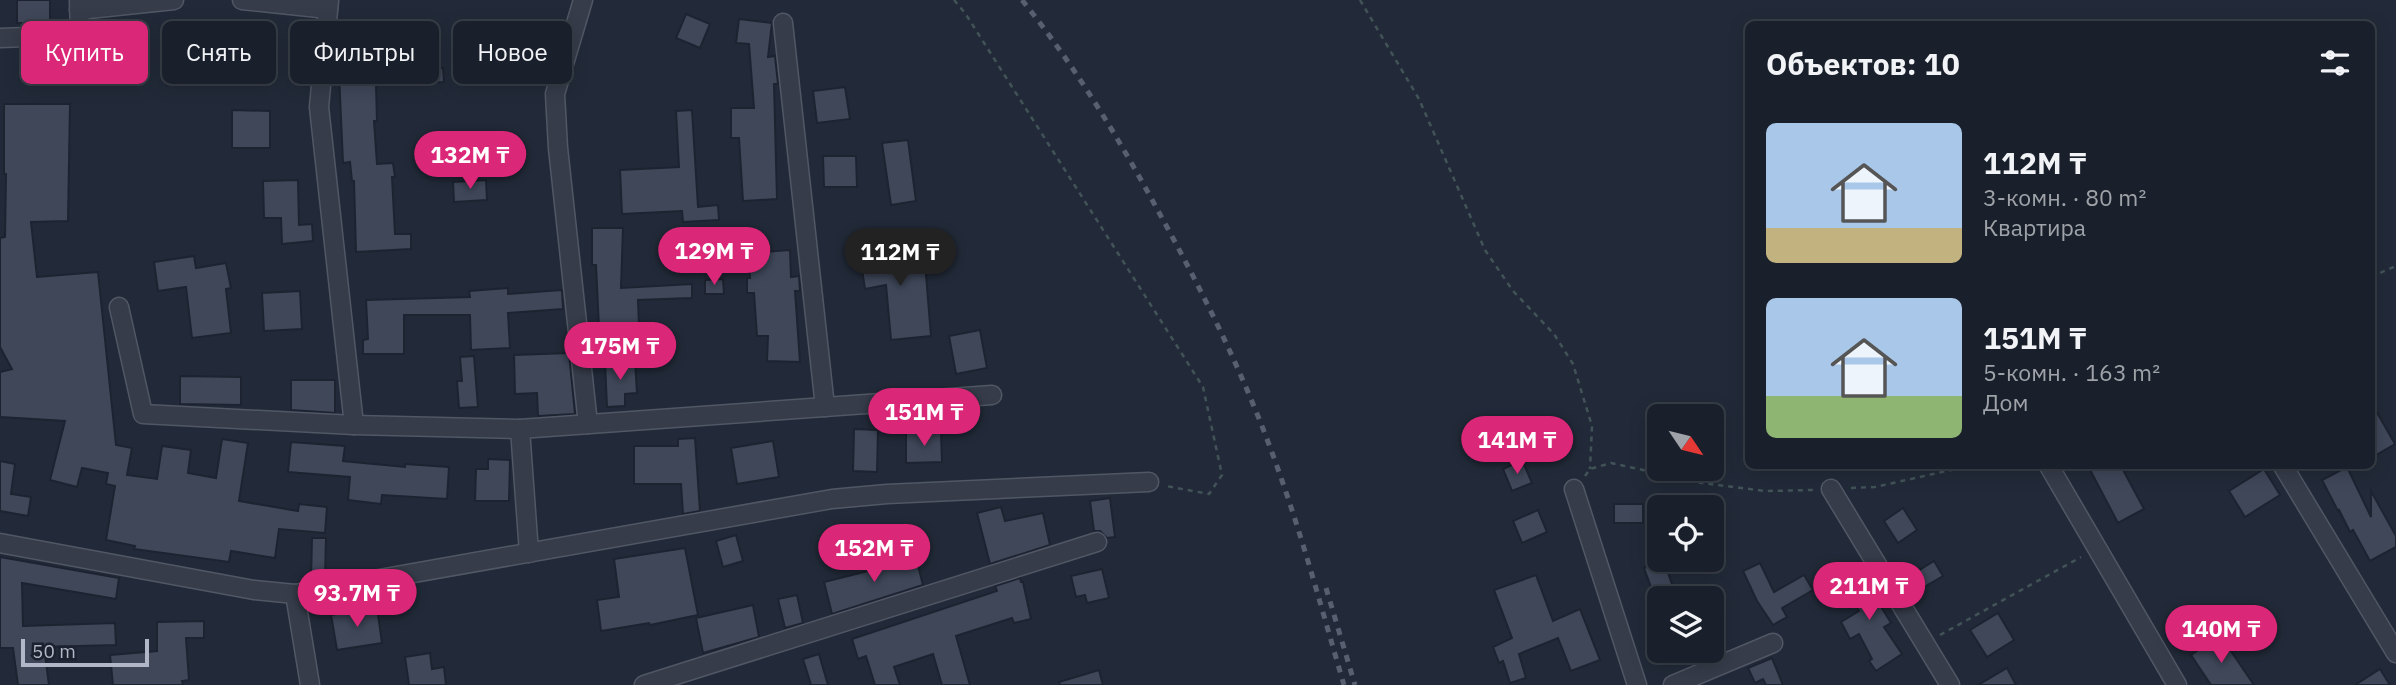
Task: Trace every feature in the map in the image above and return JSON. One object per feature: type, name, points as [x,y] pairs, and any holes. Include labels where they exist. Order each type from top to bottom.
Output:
[{"type":"street","points":[[0,38],[80,35],[79,5],[174,0]]},
{"type":"street","points":[[242,0],[328,4],[319,107],[354,425]]},
{"type":"street","points":[[583,0],[555,94],[558,148],[588,424]]},
{"type":"street","points":[[783,23],[825,407]]},
{"type":"street","points":[[119,307],[143,414],[354,425],[520,429],[992,394]]},
{"type":"street","points":[[520,429],[529,553]]},
{"type":"street","points":[[2051,469],[2177,685]]},
{"type":"street","points":[[2285,469],[2396,653]]},
{"type":"street","points":[[0,543],[254,590],[295,594],[832,499],[1149,482]]},
{"type":"street","points":[[1574,489],[1637,685]]},
{"type":"street","points":[[1831,489],[1950,685]]},
{"type":"street","points":[[644,685],[1097,542]]},
{"type":"street","points":[[295,594],[310,685]]},
{"type":"street","points":[[1673,685],[1773,643]]},
{"type":"path","points":[[954,0],[965,13],[1203,387],[1222,475],[1209,494],[1149,482]]},
{"type":"path","points":[[1360,0],[1419,99],[1485,250],[1513,291],[1554,334],[1573,364],[1592,426],[1590,469]]},
{"type":"path","points":[[2375,275],[2396,266]]},
{"type":"path","points":[[1574,489],[1590,469],[1611,463],[1702,483],[1765,491],[1875,487],[1956,469]]},
{"type":"path","points":[[1924,643],[2096,548]]},
{"type":"building","points":[[17,0],[50,0],[50,21],[17,23]]},
{"type":"building","points":[[686,14],[710,24],[700,48],[676,38]]},
{"type":"building","points":[[739,19],[772,23],[768,57],[775,56],[778,84],[774,84],[777,199],[743,201],[739,138],[731,138],[731,108],[754,108],[749,44],[736,43]]},
{"type":"building","points":[[439,68],[443,68],[444,82],[439,82]]},
{"type":"building","points":[[339,84],[399,84],[376,85],[377,121],[374,121],[377,164],[393,163],[395,234],[411,234],[411,249],[356,252],[354,181],[350,162],[343,163]]},
{"type":"building","points":[[845,87],[850,119],[817,123],[813,91]]},
{"type":"building","points":[[4,104],[70,104],[68,221],[31,222],[37,277],[98,272],[116,445],[132,448],[127,475],[157,479],[162,446],[191,450],[188,473],[216,478],[222,439],[248,443],[239,501],[298,511],[299,504],[327,507],[325,533],[279,529],[275,558],[231,551],[229,562],[134,549],[135,546],[106,540],[115,486],[106,484],[108,473],[82,468],[77,487],[50,480],[65,421],[0,417],[0,372],[12,369],[0,347],[0,238],[5,237]]},
{"type":"building","points":[[232,110],[270,111],[270,148],[232,148]]},
{"type":"building","points":[[692,110],[698,207],[718,205],[719,220],[683,222],[682,211],[622,214],[620,170],[679,167],[676,111]]},
{"type":"building","points":[[908,140],[916,201],[891,205],[882,143]]},
{"type":"building","points":[[823,156],[856,156],[857,187],[824,187]]},
{"type":"building","points":[[298,180],[299,225],[312,224],[313,241],[282,244],[281,218],[264,218],[263,181]]},
{"type":"building","points":[[486,180],[487,200],[454,202],[453,182]]},
{"type":"building","points":[[592,228],[623,228],[621,288],[692,284],[692,298],[638,300],[639,326],[599,328],[596,265],[592,265]]},
{"type":"building","points":[[876,241],[879,254],[924,250],[931,336],[891,340],[886,285],[865,289],[858,244]]},
{"type":"building","points":[[790,250],[791,277],[799,276],[800,291],[795,291],[800,362],[767,361],[768,336],[757,336],[754,293],[747,293],[747,278],[750,278],[748,253]]},
{"type":"building","points":[[194,256],[196,268],[226,263],[231,288],[226,289],[231,333],[192,338],[186,287],[158,291],[154,262]]},
{"type":"building","points":[[723,279],[724,294],[705,294],[705,280]]},
{"type":"building","points":[[508,288],[508,294],[562,290],[563,309],[508,313],[510,348],[471,350],[470,315],[404,315],[404,354],[363,354],[363,340],[368,339],[366,300],[470,297],[469,291]]},
{"type":"building","points":[[300,291],[302,329],[264,331],[262,293]]},
{"type":"building","points":[[980,330],[987,368],[956,374],[949,336]]},
{"type":"building","points":[[569,353],[575,414],[538,416],[537,393],[515,394],[514,355]]},
{"type":"building","points":[[474,356],[478,407],[459,408],[457,381],[462,381],[460,357]]},
{"type":"building","points":[[635,361],[637,393],[625,394],[625,406],[607,407],[605,363]]},
{"type":"building","points":[[180,376],[241,377],[241,405],[180,404]]},
{"type":"building","points":[[291,380],[335,380],[335,413],[291,410]]},
{"type":"building","points":[[2375,409],[2395,444],[2375,456]]},
{"type":"building","points":[[854,429],[878,430],[877,472],[853,471]]},
{"type":"building","points":[[941,432],[942,462],[906,463],[906,433]]},
{"type":"building","points":[[695,438],[700,511],[683,514],[681,484],[634,484],[634,446],[678,446],[678,439]]},
{"type":"building","points":[[773,441],[779,477],[737,484],[731,448]]},
{"type":"building","points":[[291,442],[345,446],[343,461],[405,467],[405,464],[449,467],[447,499],[382,495],[381,504],[348,500],[350,477],[288,472]]},
{"type":"building","points":[[488,459],[510,460],[509,501],[475,501],[476,469],[488,469]]},
{"type":"building","points":[[1522,460],[1532,483],[1512,491],[1503,469]]},
{"type":"building","points":[[0,461],[15,464],[11,494],[31,497],[28,516],[0,511]]},
{"type":"building","points":[[2090,469],[2123,469],[2144,509],[2118,523]]},
{"type":"building","points":[[2264,469],[2280,495],[2245,517],[2229,491]]},
{"type":"building","points":[[2348,469],[2371,517],[2371,491],[2396,536],[2396,547],[2370,561],[2353,530],[2350,532],[2322,480]]},
{"type":"building","points":[[1110,498],[1115,537],[1107,538],[1100,531],[1094,531],[1090,501]]},
{"type":"building","points":[[1614,504],[1643,504],[1643,523],[1614,523]]},
{"type":"building","points":[[1001,507],[1005,521],[1043,513],[1050,545],[990,564],[977,513]]},
{"type":"building","points":[[1903,508],[1917,530],[1898,543],[1884,521]]},
{"type":"building","points":[[1538,510],[1547,532],[1522,543],[1513,521]]},
{"type":"building","points":[[736,535],[743,561],[723,567],[716,541]]},
{"type":"building","points":[[312,538],[326,538],[325,577],[311,580]]},
{"type":"building","points":[[685,548],[698,615],[601,631],[597,600],[619,597],[614,559]]},
{"type":"building","points":[[915,554],[923,585],[832,614],[824,582],[872,570],[871,567]]},
{"type":"building","points":[[0,557],[119,578],[116,599],[22,583],[23,626],[115,623],[116,645],[44,647],[49,685],[18,685],[13,648],[0,648]]},
{"type":"building","points":[[1934,561],[1943,576],[1919,590],[1910,576]]},
{"type":"building","points":[[1760,563],[1774,592],[1804,575],[1813,590],[1782,608],[1787,617],[1773,625],[1757,601],[1743,571]]},
{"type":"building","points":[[1647,567],[1647,572],[1668,572],[1673,586],[1651,586],[1644,568]]},
{"type":"building","points":[[1102,569],[1109,598],[1087,603],[1085,595],[1076,597],[1071,576]]},
{"type":"building","points":[[1858,569],[1891,623],[1884,627],[1902,654],[1876,671],[1869,661],[1872,659],[1859,634],[1850,639],[1841,622],[1859,611],[1840,580]]},
{"type":"building","points":[[1536,575],[1553,621],[1580,609],[1600,660],[1571,671],[1558,638],[1519,654],[1526,678],[1510,683],[1503,661],[1499,663],[1493,647],[1512,638],[1494,590]]},
{"type":"building","points":[[1020,578],[1031,619],[1014,623],[1012,618],[956,636],[970,685],[942,685],[933,654],[894,667],[900,685],[875,685],[866,656],[858,659],[852,639],[997,591],[995,586]]},
{"type":"building","points":[[797,595],[803,623],[785,628],[778,599]]},
{"type":"building","points":[[753,605],[759,637],[703,653],[696,618]]},
{"type":"building","points":[[377,607],[382,643],[337,650],[331,615]]},
{"type":"building","points":[[1998,613],[2014,640],[1987,657],[1970,630]]},
{"type":"building","points":[[204,621],[204,638],[186,638],[189,680],[182,681],[183,685],[113,685],[110,655],[157,651],[157,622]]},
{"type":"building","points":[[2220,635],[2254,685],[2211,685],[2191,655]]},
{"type":"building","points":[[430,653],[432,669],[444,667],[446,685],[409,685],[405,657]]},
{"type":"building","points":[[819,654],[828,685],[811,685],[803,659]]},
{"type":"building","points":[[1772,658],[1783,685],[1766,685],[1763,679],[1755,683],[1748,668]]},
{"type":"building","points":[[2007,668],[2016,685],[1978,685]]},
{"type":"building","points":[[2380,669],[2390,685],[2355,685]]},
{"type":"building","points":[[1099,670],[1103,685],[1060,685],[1059,682]]},
{"type":"railway","points":[[1022,0],[1079,78],[1114,133],[1179,249],[1226,342],[1254,406],[1288,498],[1344,685]]},
{"type":"railway","points":[[1326,588],[1355,685]]}]
